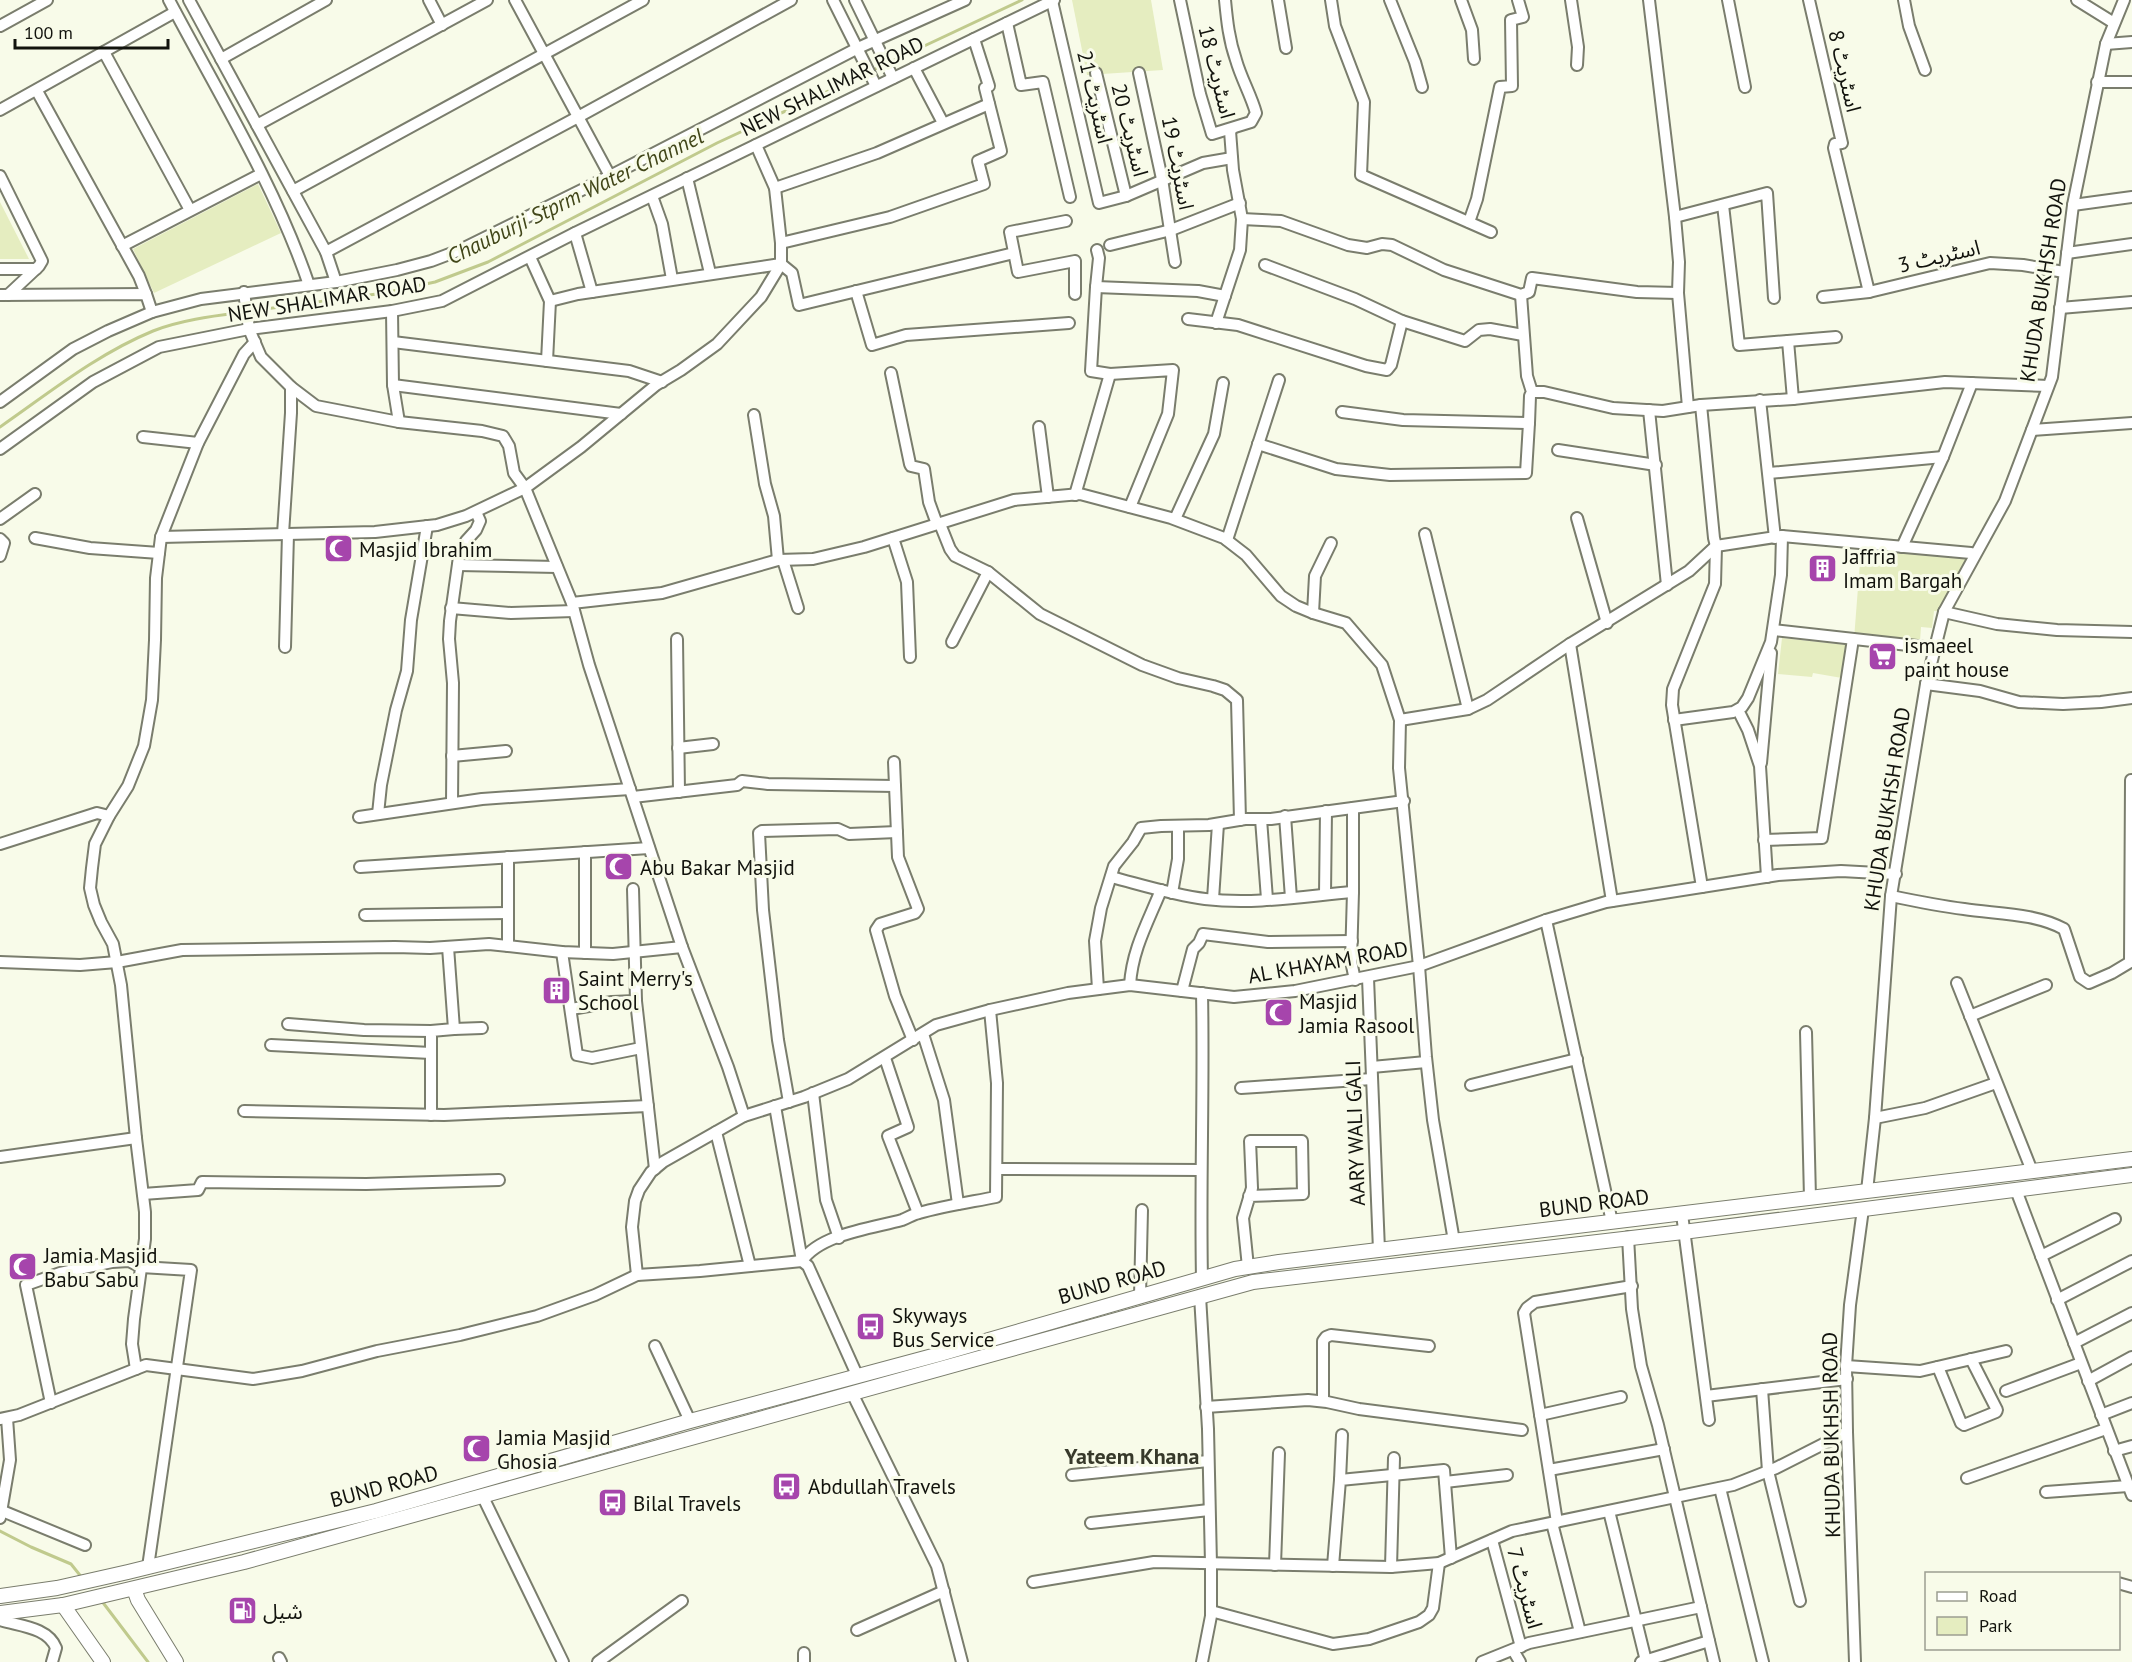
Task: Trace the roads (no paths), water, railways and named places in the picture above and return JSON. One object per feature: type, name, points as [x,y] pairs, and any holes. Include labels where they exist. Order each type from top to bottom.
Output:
[{"type":"main road","name":"BUND ROAD","points":[[0,1596],[57,1588],[148,1568],[376,1511],[690,1421],[940,1354],[1202,1278],[1248,1267],[2132,1159]]},
{"type":"main road","name":"BUND ROAD","points":[[0,1612],[63,1605],[223,1567],[1254,1282],[1683,1232],[2132,1175]]},
{"type":"main road","points":[[219,1550],[223,1567]]},
{"type":"main road","points":[[134,1588],[138,1600],[176,1662]]},
{"type":"main road","points":[[63,1605],[103,1662]]},
{"type":"street","points":[[0,26],[47,0]]},
{"type":"street","points":[[169,0],[261,174],[295,244],[309,285]]},
{"type":"street","points":[[189,0],[326,252],[336,282]]},
{"type":"street","points":[[221,59],[326,0]]},
{"type":"street","points":[[429,0],[442,25]]},
{"type":"street","points":[[257,125],[487,0]]},
{"type":"street","points":[[515,0],[610,176]]},
{"type":"street","points":[[293,190],[644,0]]},
{"type":"street","points":[[326,252],[791,0]]},
{"type":"street","points":[[833,0],[874,83]]},
{"type":"street","points":[[855,0],[892,76]]},
{"type":"street","points":[[0,402],[74,350],[108,331],[152,312],[201,299],[244,296],[397,270],[460,250],[860,53],[875,41],[965,0]]},
{"type":"street","name":"NEW SHALIMAR ROAD","points":[[0,449],[93,382],[159,347],[249,326],[392,311],[442,301],[756,145],[874,83],[914,68],[1053,0]]},
{"type":"street","name":"اسٹریٹ 21","points":[[1053,0],[1100,203],[1126,195]]},
{"type":"street","name":"اسٹریٹ 18","points":[[1180,0],[1200,94],[1212,134],[1232,129]]},
{"type":"street","points":[[1216,323],[1240,250],[1242,219],[1230,131],[1251,122],[1256,113],[1248,88],[1236,63],[1228,31],[1225,0]]},
{"type":"street","points":[[1278,0],[1286,48]]},
{"type":"street","points":[[1390,0],[1415,62],[1422,87]]},
{"type":"street","points":[[1461,0],[1472,30],[1474,59]]},
{"type":"street","points":[[1469,222],[1477,199],[1500,87],[1512,86],[1511,20],[1523,17],[1518,0]]},
{"type":"street","points":[[1571,0],[1578,47],[1577,65]]},
{"type":"street","points":[[1649,0],[1676,217],[1679,262],[1678,293],[1688,407]]},
{"type":"street","points":[[1728,0],[1745,87]]},
{"type":"street","name":"اسٹریٹ 8","points":[[1809,0],[1842,143],[1835,144],[1834,148],[1869,292]]},
{"type":"street","points":[[1904,0],[1909,26],[1925,70]]},
{"type":"street","points":[[2077,0],[2114,23]]},
{"type":"street","name":"KHUDA BUKHSH ROAD","points":[[1867,1191],[1875,1118],[1891,896],[1926,684],[1944,612],[2005,501],[2052,377],[2073,206],[2106,44],[2124,0]]},
{"type":"street","points":[[1334,1],[1335,26],[1364,102],[1361,175],[1491,232]]},
{"type":"street","points":[[0,110],[175,12]]},
{"type":"street","points":[[1007,23],[1021,85],[1043,82],[1070,196]]},
{"type":"street","points":[[781,243],[890,217],[984,184],[978,161],[1001,151],[985,87],[989,86],[974,39]]},
{"type":"street","points":[[2106,44],[2132,42]]},
{"type":"street","points":[[104,52],[190,210]]},
{"type":"street","points":[[914,68],[943,123]]},
{"type":"street","name":"اسٹریٹ 20","points":[[1096,73],[1126,195]]},
{"type":"street","name":"اسٹریٹ 19","points":[[1139,73],[1162,180],[1175,261]]},
{"type":"street","points":[[2097,82],[2132,82]]},
{"type":"street","points":[[37,91],[122,246],[146,294],[152,312]]},
{"type":"street","points":[[775,188],[877,153],[989,104]]},
{"type":"street","points":[[161,537],[375,532],[427,526],[466,516],[525,488],[581,447],[662,381],[717,344],[761,297],[781,264],[781,243],[775,188],[756,145]]},
{"type":"street","points":[[1126,195],[1203,163],[1232,158]]},
{"type":"street","points":[[122,246],[261,174]]},
{"type":"street","points":[[687,178],[710,273]]},
{"type":"street","points":[[2,183],[42,261],[36,269],[4,295]]},
{"type":"street","points":[[1676,217],[1767,193],[1774,298]]},
{"type":"street","points":[[652,196],[662,224],[672,279]]},
{"type":"street","points":[[2073,206],[2132,198]]},
{"type":"street","points":[[1110,245],[1171,230],[1240,203]]},
{"type":"street","points":[[1723,205],[1739,345],[1836,337]]},
{"type":"street","points":[[1242,219],[1281,221],[1348,245],[1367,248],[1392,245],[1444,270],[1521,295],[1529,292],[1532,278],[1637,292],[1678,293]]},
{"type":"street","points":[[1066,221],[1010,232],[1018,272],[1075,261],[1075,294]]},
{"type":"street","points":[[575,233],[592,292]]},
{"type":"street","points":[[2067,253],[2132,244]]},
{"type":"street","points":[[1097,250],[1099,258],[1091,371],[1110,374],[1173,370],[1168,414],[1130,507]]},
{"type":"street","points":[[550,301],[672,279],[781,264],[792,273],[799,305],[1014,253]]},
{"type":"street","points":[[530,257],[550,301],[547,361]]},
{"type":"street","name":"اسٹریٹ 3","points":[[1823,297],[1869,292],[1990,263],[2024,265],[2064,272]]},
{"type":"street","points":[[1265,265],[1354,299],[1402,321],[1465,341],[1479,330],[1490,329],[1523,335]]},
{"type":"street","points":[[0,269],[36,269]]},
{"type":"street","points":[[1096,287],[1198,291],[1225,296]]},
{"type":"street","points":[[856,291],[872,345],[906,335],[1069,323]]},
{"type":"street","points":[[4,295],[146,294]]},
{"type":"street","points":[[1258,444],[1336,469],[1390,475],[1526,473],[1532,392],[1527,376],[1521,295]]},
{"type":"street","points":[[244,296],[249,326],[261,357],[291,387],[316,406],[399,422],[482,431],[503,436],[509,446],[514,473],[525,488],[573,607],[589,665],[682,947],[728,1067],[744,1116]]},
{"type":"street","points":[[2060,308],[2132,302]]},
{"type":"street","points":[[392,311],[393,385],[399,422]]},
{"type":"street","points":[[1188,319],[1239,325],[1366,366],[1387,370],[1391,365],[1402,321]]},
{"type":"street","points":[[1788,341],[1793,399]]},
{"type":"street","points":[[136,1369],[132,1344],[145,1239],[143,1194],[135,1138],[121,985],[113,944],[97,914],[90,888],[95,844],[128,786],[144,746],[152,700],[156,578],[161,537],[198,443],[244,354],[255,342]]},
{"type":"street","points":[[393,342],[629,371],[662,381]]},
{"type":"street","points":[[891,373],[910,464],[924,469],[929,502],[954,555],[988,572],[1040,614],[1097,644],[1142,666],[1225,690],[1237,700],[1240,820]]},
{"type":"street","points":[[1075,495],[1110,374]]},
{"type":"street","points":[[1227,540],[1279,380]]},
{"type":"street","points":[[1532,392],[1544,392],[1613,408],[1663,411],[1701,405],[1793,399],[1945,382],[2048,386]]},
{"type":"street","points":[[1176,519],[1214,434],[1223,383]]},
{"type":"street","points":[[1902,547],[1943,457],[1972,383]]},
{"type":"street","points":[[393,385],[621,414]]},
{"type":"street","points":[[285,647],[291,387]]},
{"type":"street","points":[[1760,400],[1779,537],[1781,575],[1760,766],[1767,877]]},
{"type":"street","points":[[1701,405],[1716,546],[1715,584],[1673,689],[1672,705],[1702,887]]},
{"type":"street","points":[[1649,410],[1667,585]]},
{"type":"street","points":[[1342,412],[1403,420],[1529,423]]},
{"type":"street","points":[[754,415],[765,484],[774,516],[780,560],[798,608]]},
{"type":"street","points":[[2032,430],[2132,423],[2132,431]]},
{"type":"street","points":[[1039,427],[1048,497]]},
{"type":"street","points":[[143,437],[198,443]]},
{"type":"street","points":[[1558,450],[1656,465]]},
{"type":"street","points":[[1769,473],[1943,457]]},
{"type":"street","points":[[0,519],[35,494]]},
{"type":"street","points":[[451,608],[511,613],[573,607],[662,592],[780,560],[813,560],[893,538],[1014,500],[1080,494],[1176,519],[1227,540],[1246,555],[1281,596],[1312,613],[1346,623],[1382,665],[1400,720],[1399,768],[1404,801],[1426,1062],[1433,1120],[1454,1241]]},
{"type":"street","points":[[452,803],[453,682],[449,639],[451,608],[458,565],[466,541],[476,530],[480,521],[476,512]]},
{"type":"street","points":[[1577,518],[1607,623]]},
{"type":"street","points":[[378,814],[381,785],[396,710],[407,671],[411,620],[427,526]]},
{"type":"street","points":[[1425,534],[1468,709]]},
{"type":"street","points":[[1400,720],[1468,709],[1511,685],[1570,644],[1689,571],[1716,546],[1779,537],[1971,554]]},
{"type":"street","points":[[35,538],[90,548],[159,553]]},
{"type":"street","points":[[893,538],[905,573],[908,593],[910,657]]},
{"type":"street","points":[[0,540],[4,543],[0,556]]},
{"type":"street","points":[[1312,613],[1315,576],[1330,543]]},
{"type":"street","points":[[458,565],[557,567]]},
{"type":"street","points":[[952,642],[988,572]]},
{"type":"street","points":[[1944,612],[1997,624],[2057,630],[2132,632]]},
{"type":"street","points":[[1774,630],[1935,648]]},
{"type":"street","points":[[677,639],[679,792]]},
{"type":"street","points":[[1764,840],[1822,838],[1853,639]]},
{"type":"street","points":[[1674,720],[1738,710],[1751,692],[1772,642]]},
{"type":"street","points":[[1570,644],[1612,901]]},
{"type":"street","points":[[1926,684],[1980,691],[2019,702],[2073,704],[2132,698]]},
{"type":"street","points":[[1738,710],[1748,730],[1760,766]]},
{"type":"street","points":[[678,748],[713,744]]},
{"type":"street","points":[[452,756],[506,751]]},
{"type":"street","points":[[894,762],[898,857],[918,909],[915,913],[880,924],[876,930],[898,1006],[913,1040]]},
{"type":"street","points":[[1891,896],[2038,919],[2055,924],[2064,928],[2080,976],[2089,983],[2112,974],[2131,961],[2131,780]]},
{"type":"street","points":[[359,817],[482,799],[679,792],[737,785],[742,781],[895,786]]},
{"type":"street","points":[[1098,989],[1095,941],[1101,908],[1114,866],[1141,828],[1218,824],[1404,801]]},
{"type":"street","points":[[1353,808],[1351,961],[1355,980]]},
{"type":"street","points":[[1325,894],[1326,811]]},
{"type":"street","points":[[0,844],[97,813],[109,816]]},
{"type":"street","points":[[1285,816],[1291,898]]},
{"type":"street","points":[[1261,819],[1267,900]]},
{"type":"street","points":[[1213,899],[1218,824]]},
{"type":"street","points":[[1130,985],[1131,968],[1140,936],[1166,891],[1178,859],[1178,826]]},
{"type":"street","points":[[789,1102],[778,1040],[763,910],[759,833],[762,831],[838,830],[849,834],[897,832]]},
{"type":"street","points":[[360,867],[649,848]]},
{"type":"street","points":[[585,852],[585,953]]},
{"type":"street","points":[[508,857],[508,946]]},
{"type":"street","name":"AL KHAYAM ROAD","points":[[655,1169],[663,1162],[744,1116],[813,1094],[848,1079],[936,1025],[990,1010],[1068,993],[1130,985],[1234,997],[1296,991],[1419,966],[1546,921],[1612,901],[1767,877],[1841,871],[1896,874]]},
{"type":"street","points":[[1111,877],[1166,891],[1213,899],[1267,900],[1353,892]]},
{"type":"street","points":[[633,889],[636,1001],[655,1169],[639,1190],[635,1201],[632,1227],[637,1275]]},
{"type":"street","points":[[365,915],[508,913]]},
{"type":"street","points":[[1546,921],[1612,1222]]},
{"type":"street","points":[[1182,991],[1193,949],[1203,934],[1268,942],[1352,941]]},
{"type":"street","points":[[0,962],[80,965],[117,962],[182,950],[448,947],[489,944],[562,952],[613,954],[682,947]]},
{"type":"street","points":[[448,947],[454,1029]]},
{"type":"street","points":[[562,952],[577,1055],[592,1058],[641,1048]]},
{"type":"street","name":"AARY WALI GALI","points":[[1368,978],[1379,1250]]},
{"type":"street","points":[[1957,983],[2032,1172]]},
{"type":"street","points":[[1970,1016],[2046,985]]},
{"type":"street","points":[[1202,993],[1204,1086],[1201,1170],[1202,1278]]},
{"type":"street","points":[[571,1009],[612,1002],[636,1001]]},
{"type":"street","points":[[85,1545],[1,1513],[10,1460],[4,1419],[146,1365],[177,1368],[196,1373],[253,1378],[302,1371],[377,1351],[460,1335],[537,1316],[595,1295],[637,1275],[802,1261],[808,1253],[871,1226],[902,1220],[918,1213],[996,1197],[997,1083],[990,1010]]},
{"type":"street","points":[[288,1024],[364,1030],[432,1031],[482,1028]]},
{"type":"street","points":[[431,1115],[432,1031]]},
{"type":"street","points":[[1806,1032],[1810,1198]]},
{"type":"street","points":[[923,1034],[944,1100],[958,1204]]},
{"type":"street","points":[[271,1045],[431,1053]]},
{"type":"street","points":[[885,1058],[908,1127],[888,1136],[918,1213]]},
{"type":"street","points":[[1472,1085],[1577,1059]]},
{"type":"street","points":[[1372,1067],[1426,1062]]},
{"type":"street","points":[[1241,1088],[1372,1079]]},
{"type":"street","points":[[1875,1118],[1925,1108],[1996,1083]]},
{"type":"street","points":[[813,1094],[826,1200],[839,1238]]},
{"type":"street","points":[[243,1111],[431,1115],[648,1106]]},
{"type":"street","points":[[775,1106],[802,1261],[808,1266],[857,1375]]},
{"type":"street","points":[[716,1132],[750,1266]]},
{"type":"street","points":[[0,1156],[135,1138]]},
{"type":"street","points":[[1248,1267],[1243,1218],[1252,1188],[1250,1140],[1302,1141],[1304,1194],[1250,1197]]},
{"type":"street","points":[[996,1169],[1201,1170]]},
{"type":"street","points":[[143,1194],[198,1190],[202,1182],[366,1184],[499,1180]]},
{"type":"street","points":[[2016,1190],[2130,1490],[2046,1492]]},
{"type":"street","name":"KHUDA BUKHSH ROAD","points":[[1855,1662],[1846,1366],[1850,1305],[1863,1209]]},
{"type":"street","points":[[1140,1296],[1142,1210]]},
{"type":"street","points":[[1682,1214],[1709,1420]]},
{"type":"street","points":[[2041,1256],[2115,1219]]},
{"type":"street","points":[[1628,1238],[1632,1309],[1641,1366],[1676,1497],[1714,1662]]},
{"type":"street","points":[[51,1403],[26,1285],[60,1273],[112,1262],[129,1261],[141,1267],[191,1270],[148,1568]]},
{"type":"street","points":[[2057,1300],[2132,1262]]},
{"type":"street","points":[[1580,1632],[1555,1522],[1524,1313],[1535,1302],[1632,1286]]},
{"type":"street","points":[[1200,1296],[1209,1461],[1211,1564],[1211,1611],[1202,1662]]},
{"type":"street","points":[[2074,1343],[2132,1313]]},
{"type":"street","points":[[1323,1401],[1323,1341],[1326,1337],[1331,1335],[1429,1346]]},
{"type":"street","points":[[655,1346],[690,1421]]},
{"type":"street","points":[[1846,1366],[1920,1371],[2006,1351]]},
{"type":"street","points":[[2088,1381],[2132,1357]]},
{"type":"street","points":[[1938,1367],[1961,1423],[1964,1425],[1997,1410],[1971,1359]]},
{"type":"street","points":[[2006,1390],[2081,1363]]},
{"type":"street","points":[[1706,1396],[1847,1379]]},
{"type":"street","points":[[1762,1389],[1768,1471],[1800,1601]]},
{"type":"street","points":[[852,1393],[937,1566],[962,1662]]},
{"type":"street","points":[[1540,1415],[1621,1397]]},
{"type":"street","points":[[1206,1407],[1323,1401],[1359,1409],[1522,1430]]},
{"type":"street","points":[[2101,1415],[2132,1403]]},
{"type":"street","points":[[1967,1478],[2106,1430]]},
{"type":"street","points":[[1033,1582],[1154,1562],[1391,1567],[1439,1563],[1512,1531],[1720,1488],[1768,1471],[1847,1432]]},
{"type":"street","points":[[1333,1566],[1342,1435]]},
{"type":"street","points":[[2114,1451],[2132,1446]]},
{"type":"street","points":[[1549,1470],[1664,1449]]},
{"type":"street","points":[[1275,1565],[1279,1452]]},
{"type":"street","points":[[1391,1567],[1394,1458]]},
{"type":"street","points":[[1072,1475],[1209,1461]]},
{"type":"street","points":[[1340,1480],[1444,1470],[1451,1558]]},
{"type":"street","points":[[1445,1482],[1507,1475]]},
{"type":"street","points":[[1720,1488],[1763,1662]]},
{"type":"street","points":[[482,1495],[563,1662]]},
{"type":"street","points":[[1091,1523],[1209,1510]]},
{"type":"street","points":[[1609,1511],[1636,1621],[1643,1661],[1709,1641]]},
{"type":"street","name":"اسٹریٹ 7","points":[[1492,1540],[1520,1662]]},
{"type":"street","points":[[1211,1611],[1333,1644],[1370,1639],[1419,1622],[1429,1615],[1433,1608],[1439,1563]]},
{"type":"street","points":[[857,1630],[944,1591]]},
{"type":"street","points":[[598,1662],[682,1601]]},
{"type":"street","points":[[1489,1661],[1517,1648],[1580,1632],[1701,1607]]},
{"type":"street","points":[[0,1620],[41,1632],[49,1637],[56,1648],[52,1662]]},
{"type":"waterway","name":"Chauburji Stprm Water Channel","points":[[871,71],[1022,0]]},
{"type":"waterway","name":"Chauburji Stprm Water Channel","points":[[251,311],[384,293],[435,282],[488,262],[717,143],[865,74]]},
{"type":"waterway","name":"Chauburji Stprm Water Channel","points":[[0,427],[74,375],[132,340],[175,324],[244,312]]},
{"type":"waterway","name":"Chauburji Stprm Water Channel","points":[[0,1531],[71,1564],[83,1579]]},
{"type":"waterway","points":[[101,1600],[148,1662]]},
{"type":"place","name":"Masjid Ibrahim","points":[[338,549]]},
{"type":"place","name":"Jaffria Imam Bargah","points":[[1822,568]]},
{"type":"place","name":"ismaeel paint house","points":[[1883,657]]},
{"type":"place","name":"Abu Bakar Masjid","points":[[619,867]]},
{"type":"place","name":"Saint Merry's School","points":[[557,990]]},
{"type":"place","name":"Masjid Jamia Rasool","points":[[1278,1013]]},
{"type":"place","name":"Jamia Masjid Babu Sabu","points":[[23,1267]]},
{"type":"place","name":"Skyways Bus Service","points":[[871,1327]]},
{"type":"place","name":"Jamia Masjid Ghosia","points":[[476,1449]]},
{"type":"place","name":"Abdullah Travels","points":[[787,1486]]},
{"type":"place","name":"Bilal Travels","points":[[612,1503]]},
{"type":"place","name":"شیل","points":[[242,1611]]},
{"type":"district","name":"Yateem Khana","points":[[1132,1456]]}]
